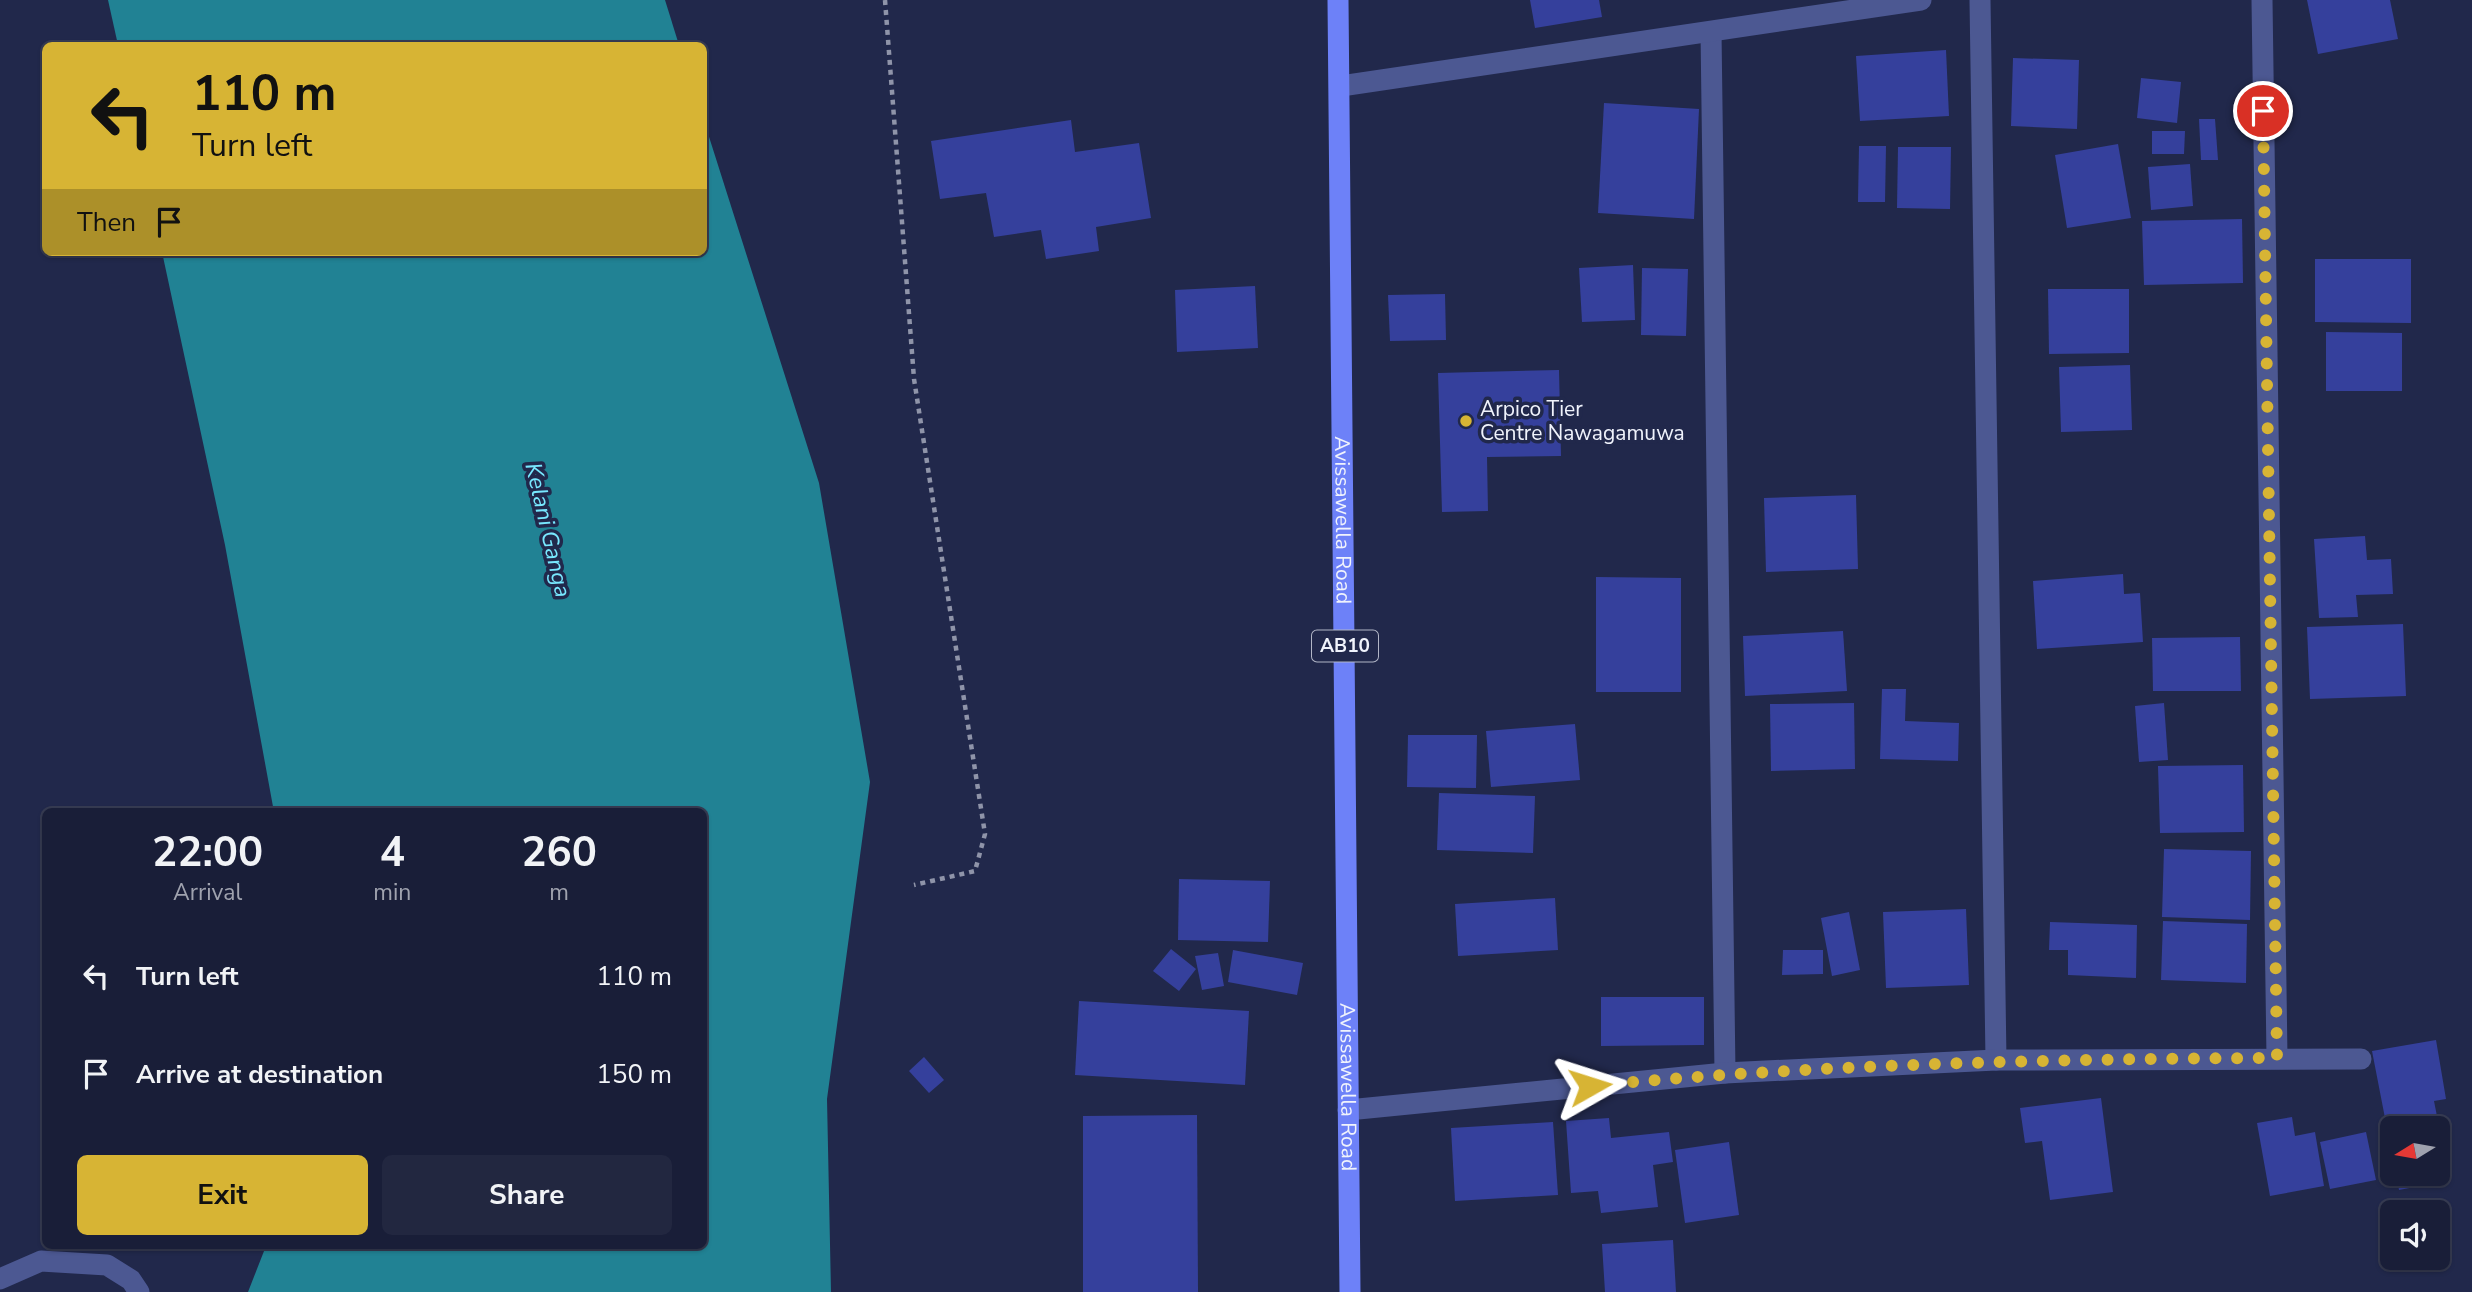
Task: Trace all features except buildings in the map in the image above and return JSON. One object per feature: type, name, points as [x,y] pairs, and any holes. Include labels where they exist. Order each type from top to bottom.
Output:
[{"type":"main road","name":"Avissawella Road","points":[[1338,0],[1341,86],[1350,1292]]},
{"type":"street","points":[[1341,86],[1921,0]]},
{"type":"street","points":[[1980,0],[1996,1060]]},
{"type":"street","points":[[2262,0],[2277,1058]]},
{"type":"street","points":[[1711,32],[1725,1073]]},
{"type":"street","points":[[1348,1110],[1725,1073],[1996,1060],[2361,1059]]},
{"type":"street","points":[[0,1279],[41,1261],[107,1265],[135,1286]]},
{"type":"path","points":[[885,0],[914,379],[985,834],[975,871],[915,885]]},
{"type":"water","points":[[108,0],[665,0],[678,42],[117,42]]},
{"type":"water","name":"Kelani Ganga","points":[[707,130],[819,483],[870,782],[827,1099],[831,1292],[248,1292],[265,1249],[707,1249],[707,808],[273,808],[225,545],[163,256],[707,256]]},
{"type":"place","name":"Arpico Tier Centre Nawagamuwa","points":[[1466,421]]},
{"type":"route","points":[[1590,1086],[1725,1073],[1996,1060],[2277,1058],[2263,111]]}]
